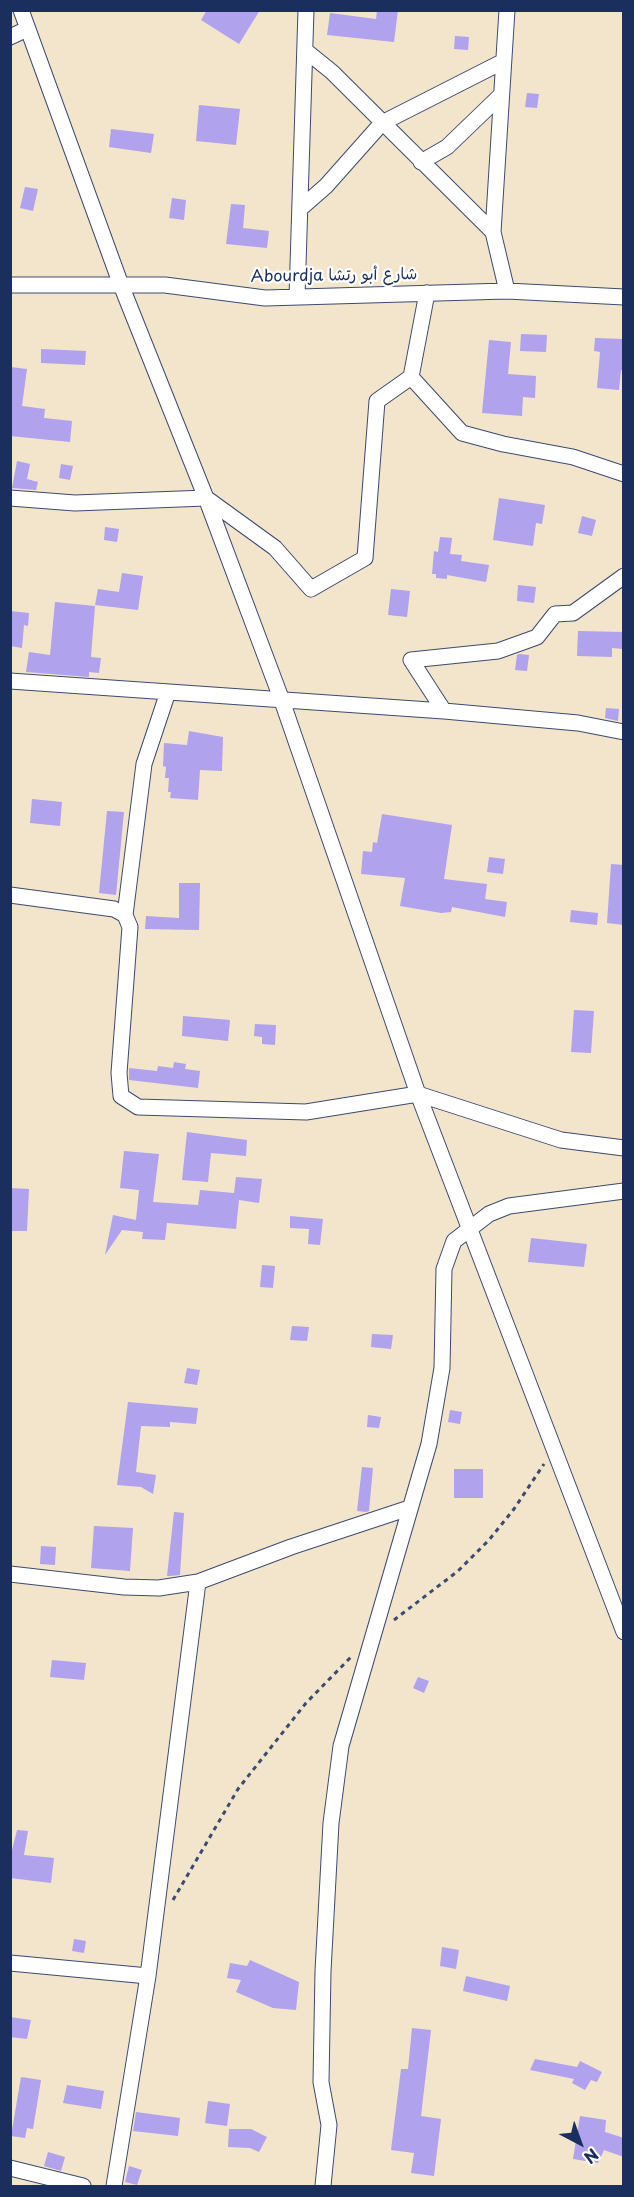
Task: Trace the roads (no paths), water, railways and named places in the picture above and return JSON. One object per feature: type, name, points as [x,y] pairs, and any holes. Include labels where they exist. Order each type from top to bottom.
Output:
[{"type":"street","points":[[21,10],[121,285],[206,498],[281,698],[418,1094],[624,1632]]},
{"type":"street","points":[[297,297],[302,207],[306,10]]},
{"type":"street","points":[[507,10],[493,231],[507,291]]},
{"type":"street","points":[[10,36],[27,29]]},
{"type":"street","points":[[306,51],[332,72],[493,231]]},
{"type":"street","points":[[302,207],[327,186],[382,123],[502,62]]},
{"type":"street","points":[[421,162],[447,147],[500,96]]},
{"type":"street","name":"Abourdja شارع أبو رتشا","points":[[10,285],[165,285],[265,298],[507,291],[624,297]]},
{"type":"street","points":[[10,498],[75,503],[206,498],[275,548],[311,589],[365,558],[377,401],[411,376],[427,293]]},
{"type":"street","points":[[411,376],[462,433],[503,444],[573,457],[624,474]]},
{"type":"street","points":[[444,711],[411,660],[498,651],[537,637],[555,614],[573,613],[624,576]]},
{"type":"street","points":[[10,681],[444,711],[578,723],[624,732]]},
{"type":"street","points":[[168,692],[144,764],[125,915],[130,927],[119,1073],[121,1096],[138,1107],[306,1112],[418,1094],[561,1140],[624,1148]]},
{"type":"street","points":[[10,895],[114,909],[125,915]]},
{"type":"street","points":[[323,2187],[329,2125],[321,2082],[323,1971],[331,1823],[341,1746],[429,1444],[439,1392],[444,1269],[454,1241],[489,1214],[509,1206],[624,1191]]},
{"type":"street","points":[[10,1574],[124,1587],[159,1588],[198,1582],[291,1547],[409,1508]]},
{"type":"street","points":[[114,2187],[148,1976],[198,1582]]},
{"type":"street","points":[[10,1963],[148,1976]]},
{"type":"street","points":[[10,2168],[83,2187]]}]
